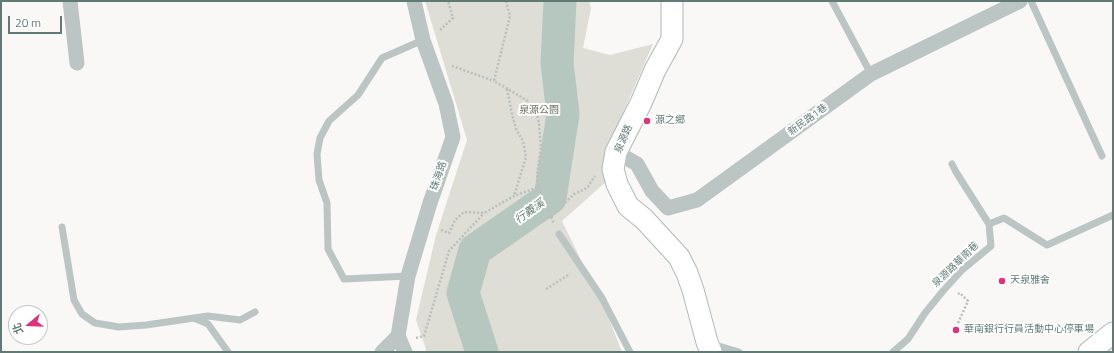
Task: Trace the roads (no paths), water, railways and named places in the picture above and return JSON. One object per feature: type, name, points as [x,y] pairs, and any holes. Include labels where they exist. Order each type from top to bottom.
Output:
[{"type":"street","points":[[70,1],[77,63]]},
{"type":"street","name":"珠海路","points":[[398,336],[408,276],[430,203],[453,137],[446,104],[423,40],[414,1]]},
{"type":"street","name":"泉源路","points":[[615,160],[655,70],[672,39],[672,1]]},
{"type":"street","name":"新民路1巷","points":[[615,160],[637,164],[652,191],[668,208],[697,200],[872,74],[1020,1]]},
{"type":"street","points":[[615,160],[617,184],[628,206],[644,219],[679,257],[687,273],[694,290],[708,347]]},
{"type":"street","points":[[1089,352],[1113,333]]},
{"type":"street","points":[[382,352],[398,336],[405,352]]},
{"type":"lane","points":[[832,1],[872,74]]},
{"type":"lane","points":[[1031,1],[1102,156]]},
{"type":"lane","points":[[408,276],[344,279],[328,248],[327,203],[319,180],[317,154],[320,138],[329,121],[358,95],[382,58],[423,40]]},
{"type":"lane","name":"泉源路華南巷","points":[[893,352],[908,339],[942,291],[962,270],[991,246],[989,224],[952,164]]},
{"type":"lane","points":[[989,224],[1004,218],[1047,245],[1113,215]]},
{"type":"lane","points":[[62,227],[74,300],[82,314],[95,323],[119,327],[146,325],[208,316],[240,320],[255,312]]},
{"type":"lane","points":[[559,234],[602,298],[630,352]]},
{"type":"lane","points":[[194,318],[208,324],[228,352]]},
{"type":"lane","points":[[708,347],[739,352]]},
{"type":"waterway","name":"行義溪","points":[[482,352],[463,293],[475,250],[550,198],[563,114],[557,63],[560,1]]},
{"type":"place","name":"源之鄉","points":[[647,121]]},
{"type":"place","name":"天泉雅舍","points":[[1002,281]]},
{"type":"place","name":"華南銀行行員活動中心停車場","points":[[956,330]]},
{"type":"park label","name":"泉源公園","points":[[539,111]]}]
